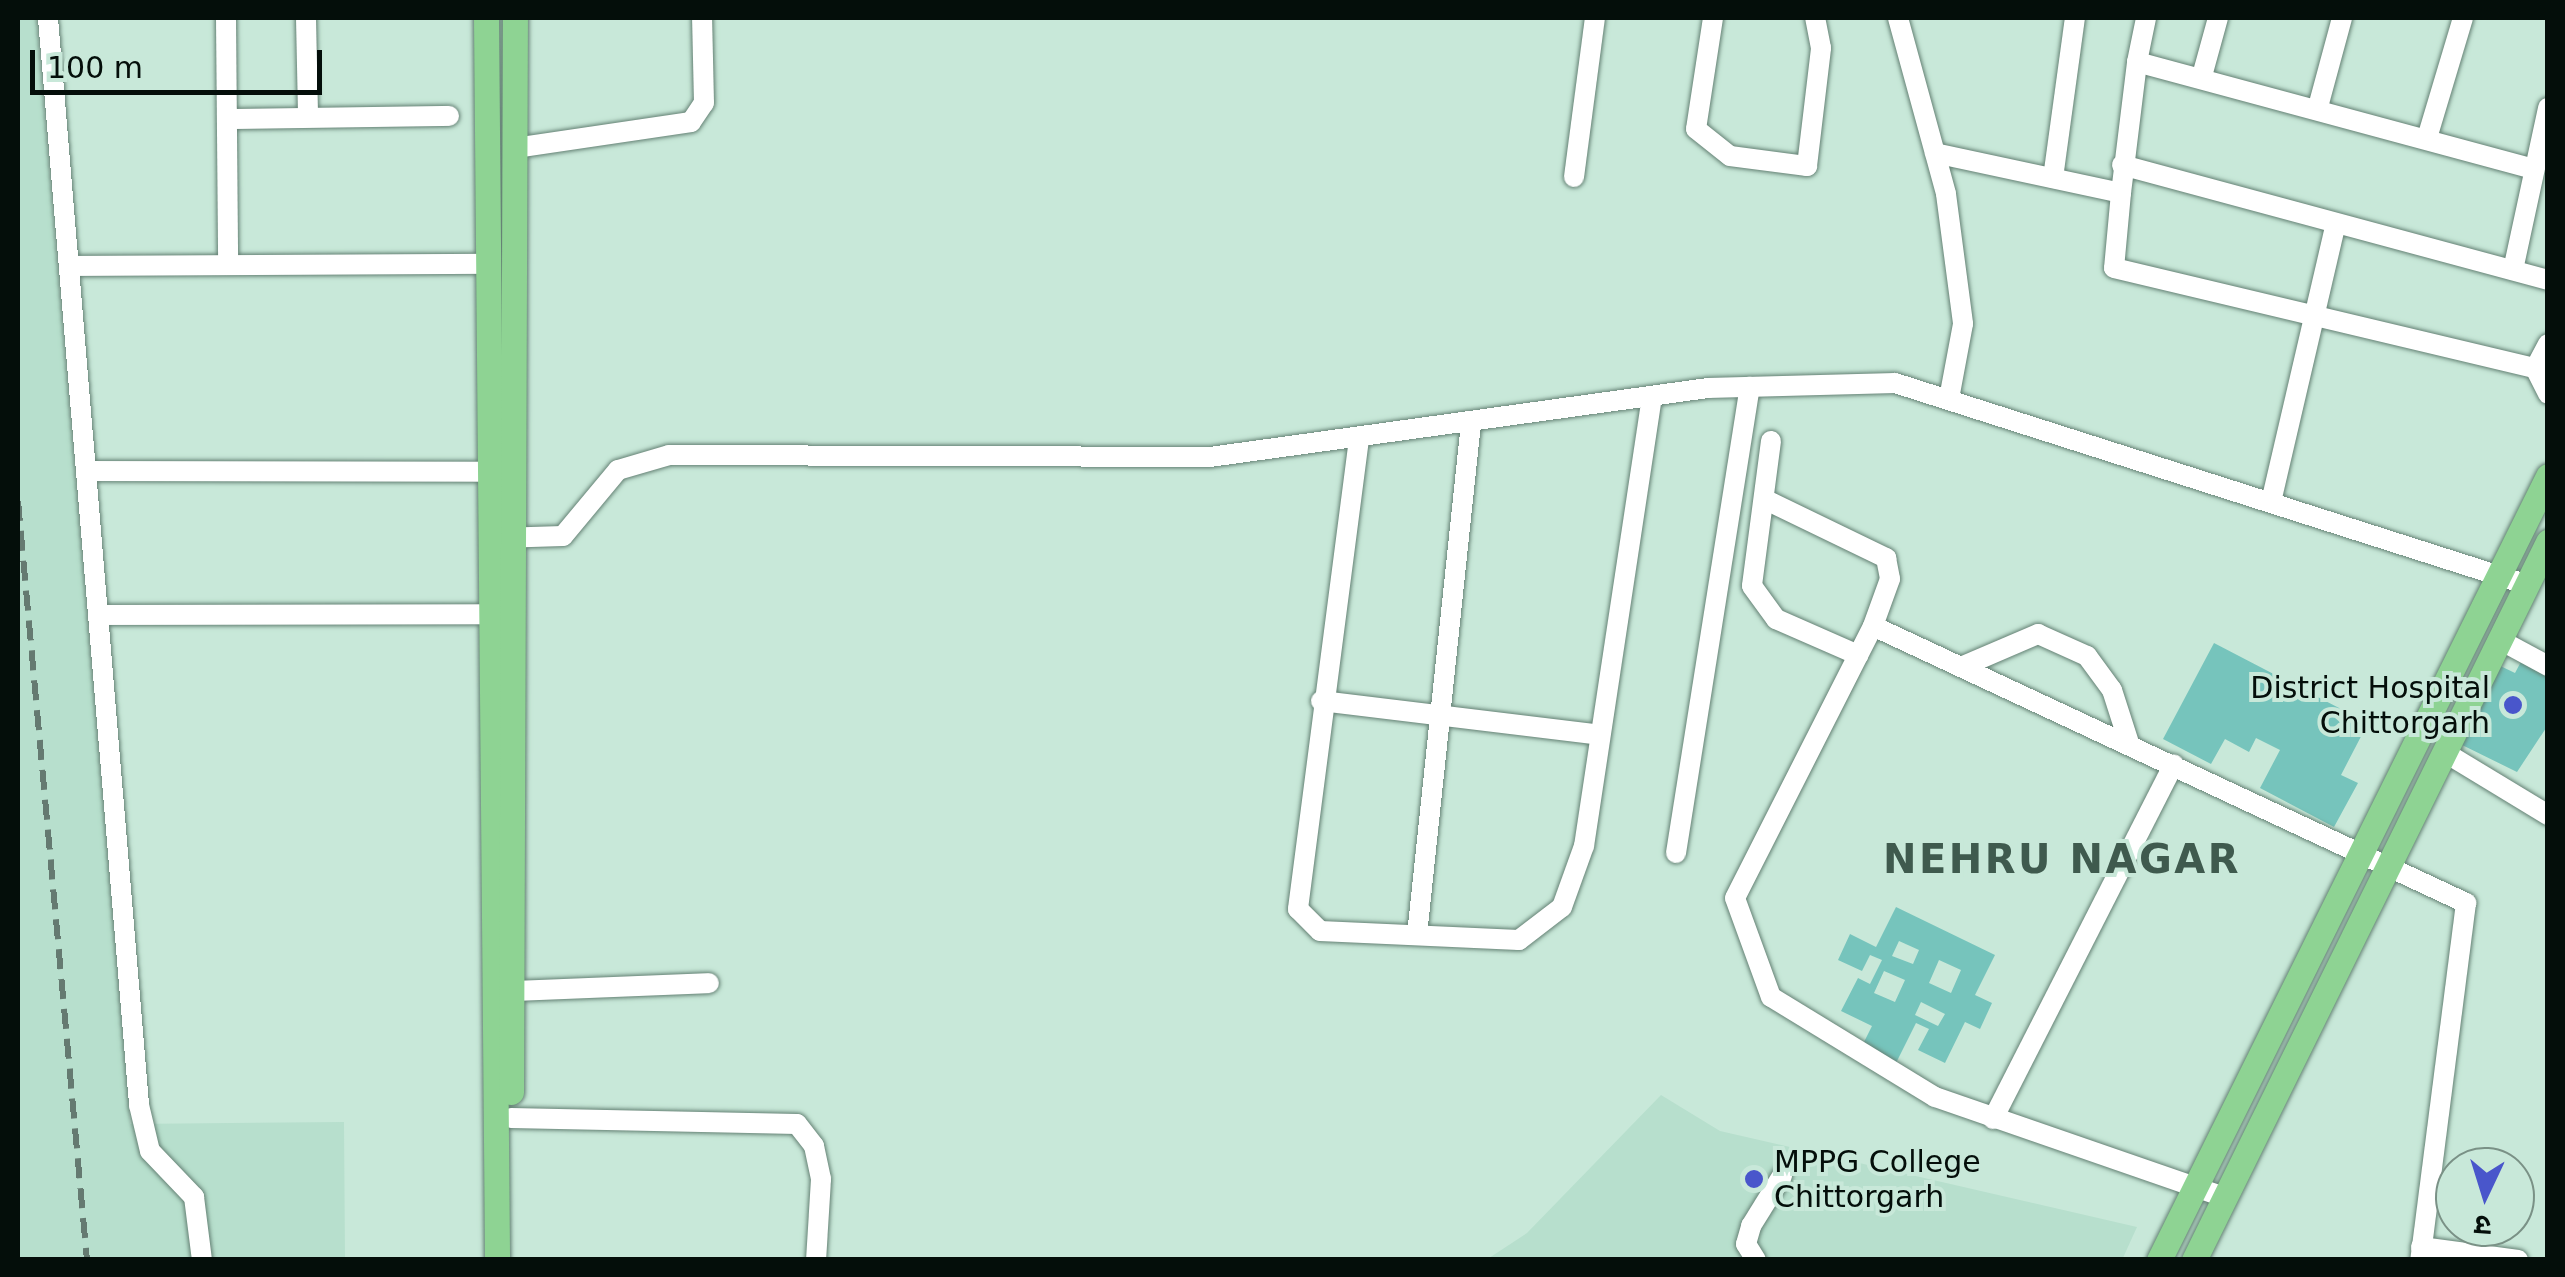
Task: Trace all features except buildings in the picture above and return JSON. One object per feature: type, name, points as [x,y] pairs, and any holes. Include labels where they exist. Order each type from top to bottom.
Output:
[{"type":"main road","points":[[486,18],[497,1260]]},
{"type":"main road","points":[[511,1260],[515,18]]},
{"type":"main road","points":[[2159,1260],[2494,574],[2548,476]]},
{"type":"main road","points":[[2194,1260],[2548,542]]},
{"type":"street","points":[[48,18],[74,266],[139,1105],[150,1151],[194,1197],[202,1260]]},
{"type":"street","points":[[226,18],[228,265]]},
{"type":"street","points":[[306,18],[308,118]]},
{"type":"street","points":[[515,148],[692,122],[704,103],[702,18]]},
{"type":"street","points":[[1574,177],[1595,18]]},
{"type":"street","points":[[1712,18],[1696,130],[1730,156],[1807,166],[1821,48],[1816,18]]},
{"type":"street","points":[[1898,18],[1935,153],[1963,324],[1949,399]]},
{"type":"street","points":[[2053,178],[2075,18]]},
{"type":"street","points":[[2146,18],[2122,165],[2114,268],[2535,368]]},
{"type":"street","points":[[2202,76],[2218,18]]},
{"type":"street","points":[[2318,108],[2342,18]]},
{"type":"street","points":[[2427,138],[2463,18]]},
{"type":"street","points":[[2138,62],[2202,76],[2530,168]]},
{"type":"street","points":[[2513,270],[2530,168],[2542,146],[2548,108]]},
{"type":"street","points":[[227,119],[449,116]]},
{"type":"street","points":[[1935,153],[2121,193]]},
{"type":"street","points":[[2122,165],[2548,280]]},
{"type":"street","points":[[2271,502],[2336,223]]},
{"type":"street","points":[[74,266],[488,264]]},
{"type":"street","points":[[2535,368],[2548,344]]},
{"type":"street","points":[[2535,368],[2548,394]]},
{"type":"street","points":[[489,538],[573,532],[618,470],[669,455],[1210,456],[1359,439],[1652,396],[1750,387],[1894,383],[2525,584]]},
{"type":"street","points":[[1676,853],[1750,387]]},
{"type":"street","points":[[1359,439],[1321,701],[1298,909],[1320,931],[1519,940],[1550,923],[1584,846],[1652,396]]},
{"type":"street","points":[[1417,935],[1471,423]]},
{"type":"street","points":[[1772,441],[1752,586],[1776,618],[1858,655]]},
{"type":"street","points":[[90,471],[488,472]]},
{"type":"street","points":[[1764,500],[1886,558],[1890,580],[1858,655],[1735,898],[1771,997],[1935,1097],[2224,1196]]},
{"type":"street","points":[[100,615],[490,614]]},
{"type":"street","points":[[1872,626],[2360,848],[2466,903],[2420,1253],[2518,1260]]},
{"type":"street","points":[[1961,667],[2038,634],[2087,656],[2112,690],[2129,744]]},
{"type":"street","points":[[2500,640],[2548,666]]},
{"type":"street","points":[[1321,701],[1600,735]]},
{"type":"street","points":[[2444,752],[2548,815]]},
{"type":"street","points":[[1993,1119],[2174,764]]},
{"type":"street","points":[[512,992],[709,983]]},
{"type":"street","points":[[511,1118],[797,1124],[821,1179],[816,1260]]},
{"type":"street","points":[[1756,1260],[1746,1244],[1751,1226],[1782,1176]]},
{"type":"shaded area","points":[[18,18],[36,18],[130,1124],[344,1122],[345,1259],[18,1259]]},
{"type":"shaded area","name":"MPPG College Chittorgarh","points":[[1661,1095],[1720,1131],[2137,1227],[2122,1260],[1486,1260],[1527,1233]]},
{"type":"railway","points":[[18,501],[87,1260]]},
{"type":"place","name":"District Hospital Chittorgarh","points":[[2513,705]]},
{"type":"place","name":"MPPG College Chittorgarh","points":[[1754,1179]]},
{"type":"district","name":"NEHRU NAGAR","points":[[2062,859]]}]
